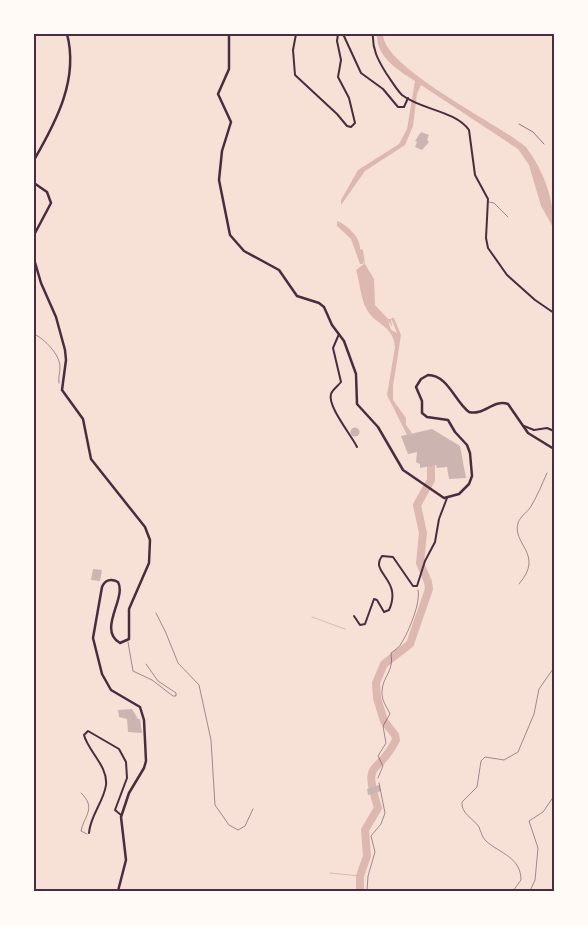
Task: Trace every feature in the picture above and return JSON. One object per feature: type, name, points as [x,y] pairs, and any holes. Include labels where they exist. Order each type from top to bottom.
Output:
[{"type":"main road","points":[[34,160],[55,124],[65,93],[69,70],[67,34]]},
{"type":"main road","points":[[229,34],[229,70],[218,94],[220,103],[231,120],[222,151],[219,177],[221,199],[229,233],[244,252],[279,270],[297,296],[323,305],[332,326],[345,343],[356,374],[358,406],[378,427],[401,468],[434,492],[447,498],[459,494],[470,481],[472,471],[470,450],[448,420],[424,416],[422,401],[416,390],[423,377],[432,375],[450,388],[465,409],[478,413],[498,403],[506,403],[512,407],[523,426],[532,436],[554,449]]},
{"type":"main road","points":[[34,183],[47,192],[51,203],[34,235]]},
{"type":"main road","points":[[34,259],[41,283],[56,317],[65,350],[66,360],[62,386],[64,394],[83,418],[90,459],[149,535],[151,555],[130,606],[130,636],[128,641],[120,643],[114,637],[113,615],[120,586],[116,581],[109,580],[102,587],[94,627],[95,652],[106,684],[114,692],[140,707],[144,727],[146,756],[144,768],[129,793],[121,815],[120,824],[126,860],[118,891]]},
{"type":"street","points":[[296,34],[293,50],[295,75],[337,114],[347,126],[351,127],[355,122],[354,115],[338,77],[341,60],[336,38],[338,34]]},
{"type":"street","points":[[342,34],[364,76],[384,90],[398,107],[404,107],[409,99]]},
{"type":"street","points":[[373,34],[374,48],[380,64],[399,92],[409,99],[458,120],[468,129],[472,138],[475,175],[486,192],[489,202],[486,238],[488,248],[512,279],[535,300],[554,313]]},
{"type":"street","points":[[339,334],[333,348],[341,382],[332,392],[331,400],[345,429],[357,447]]},
{"type":"street","points":[[523,426],[534,430],[547,428],[554,432]]},
{"type":"street","points":[[354,616],[360,625],[365,624],[371,602],[374,599],[377,600],[386,613],[392,604],[394,594],[390,582],[380,570],[381,557],[388,555],[393,557],[413,586],[417,586],[423,565],[435,542],[439,519],[447,498]]},
{"type":"street","points":[[89,833],[106,782],[97,757],[85,738],[84,734],[88,731],[119,749],[126,762],[127,778],[115,810],[121,815]]},
{"type":"lane","points":[[489,202],[493,202],[508,217]]},
{"type":"lane","points":[[128,641],[134,672],[152,680],[173,696],[176,696],[176,692],[156,679],[146,664]]},
{"type":"lane","points":[[82,792],[89,806],[81,831],[85,834],[89,833]]},
{"type":"path","points":[[34,334],[40,337],[57,355],[60,366],[58,382],[62,386]]},
{"type":"path","points":[[519,584],[528,573],[529,565],[518,524],[530,508],[547,472]]},
{"type":"path","points":[[378,778],[382,764],[379,757],[386,744],[383,726],[389,715],[382,691],[393,662],[391,655],[403,641],[418,604],[418,590]]},
{"type":"path","points":[[156,613],[166,632],[176,660],[196,680],[201,692],[211,740],[216,808],[228,824],[238,830],[245,826],[253,809]]},
{"type":"path","points":[[513,891],[521,880],[517,866],[508,855],[487,842],[478,826],[464,812],[462,802],[477,787],[483,759],[490,756],[504,760],[518,752],[534,714],[540,690],[553,669],[554,659]]},
{"type":"path","points":[[367,891],[368,878],[375,858],[375,849],[371,836],[380,824],[385,812],[379,783]]},
{"type":"path","points":[[530,891],[535,880],[538,848],[529,821],[545,810],[554,796]]},
{"type":"shaded area","points":[[377,34],[383,34],[388,48],[421,79],[526,147],[538,166],[547,186],[554,218],[554,229],[541,206],[529,165],[518,149],[421,85],[417,94],[413,126],[405,145],[365,171],[341,205],[341,200],[358,170],[399,144],[407,129],[415,81],[395,67],[384,56],[380,50]]},
{"type":"shaded area","points":[[337,221],[356,237],[360,249],[363,250],[365,264],[374,279],[375,305],[388,319],[391,319],[392,327],[388,320],[391,330],[397,333],[391,318],[394,318],[401,335],[393,386],[393,400],[406,418],[406,425],[412,433],[407,435],[387,395],[395,347],[394,339],[387,329],[369,314],[366,308],[362,299],[356,270],[364,264],[364,260],[363,264],[360,264],[351,239],[337,226]]},
{"type":"building","points":[[421,132],[429,135],[427,140],[429,142],[422,150],[415,147],[417,142],[415,141]]},
{"type":"building","points":[[355,427],[360,432],[355,437],[350,432]]},
{"type":"building","points":[[432,429],[460,446],[466,478],[449,479],[447,467],[437,468],[436,465],[420,468],[420,464],[416,462],[417,452],[408,454],[401,436]]},
{"type":"building","points":[[93,569],[102,570],[100,581],[91,580]]},
{"type":"building","points":[[132,709],[138,719],[140,719],[142,733],[128,732],[127,719],[119,717],[118,710]]},
{"type":"building","points":[[379,785],[381,791],[368,795],[367,789]]},
{"type":"waterway","points":[[360,891],[360,876],[367,856],[365,830],[378,808],[371,781],[372,774],[396,740],[395,735],[384,721],[377,698],[376,683],[384,664],[410,644],[429,589],[420,563],[423,533],[417,505],[431,480],[431,466]]},
{"type":"waterway","points":[[312,617],[345,629]]},
{"type":"waterway","points":[[330,873],[360,876]]},
{"type":"railway","points":[[519,124],[533,132],[544,144]]}]
